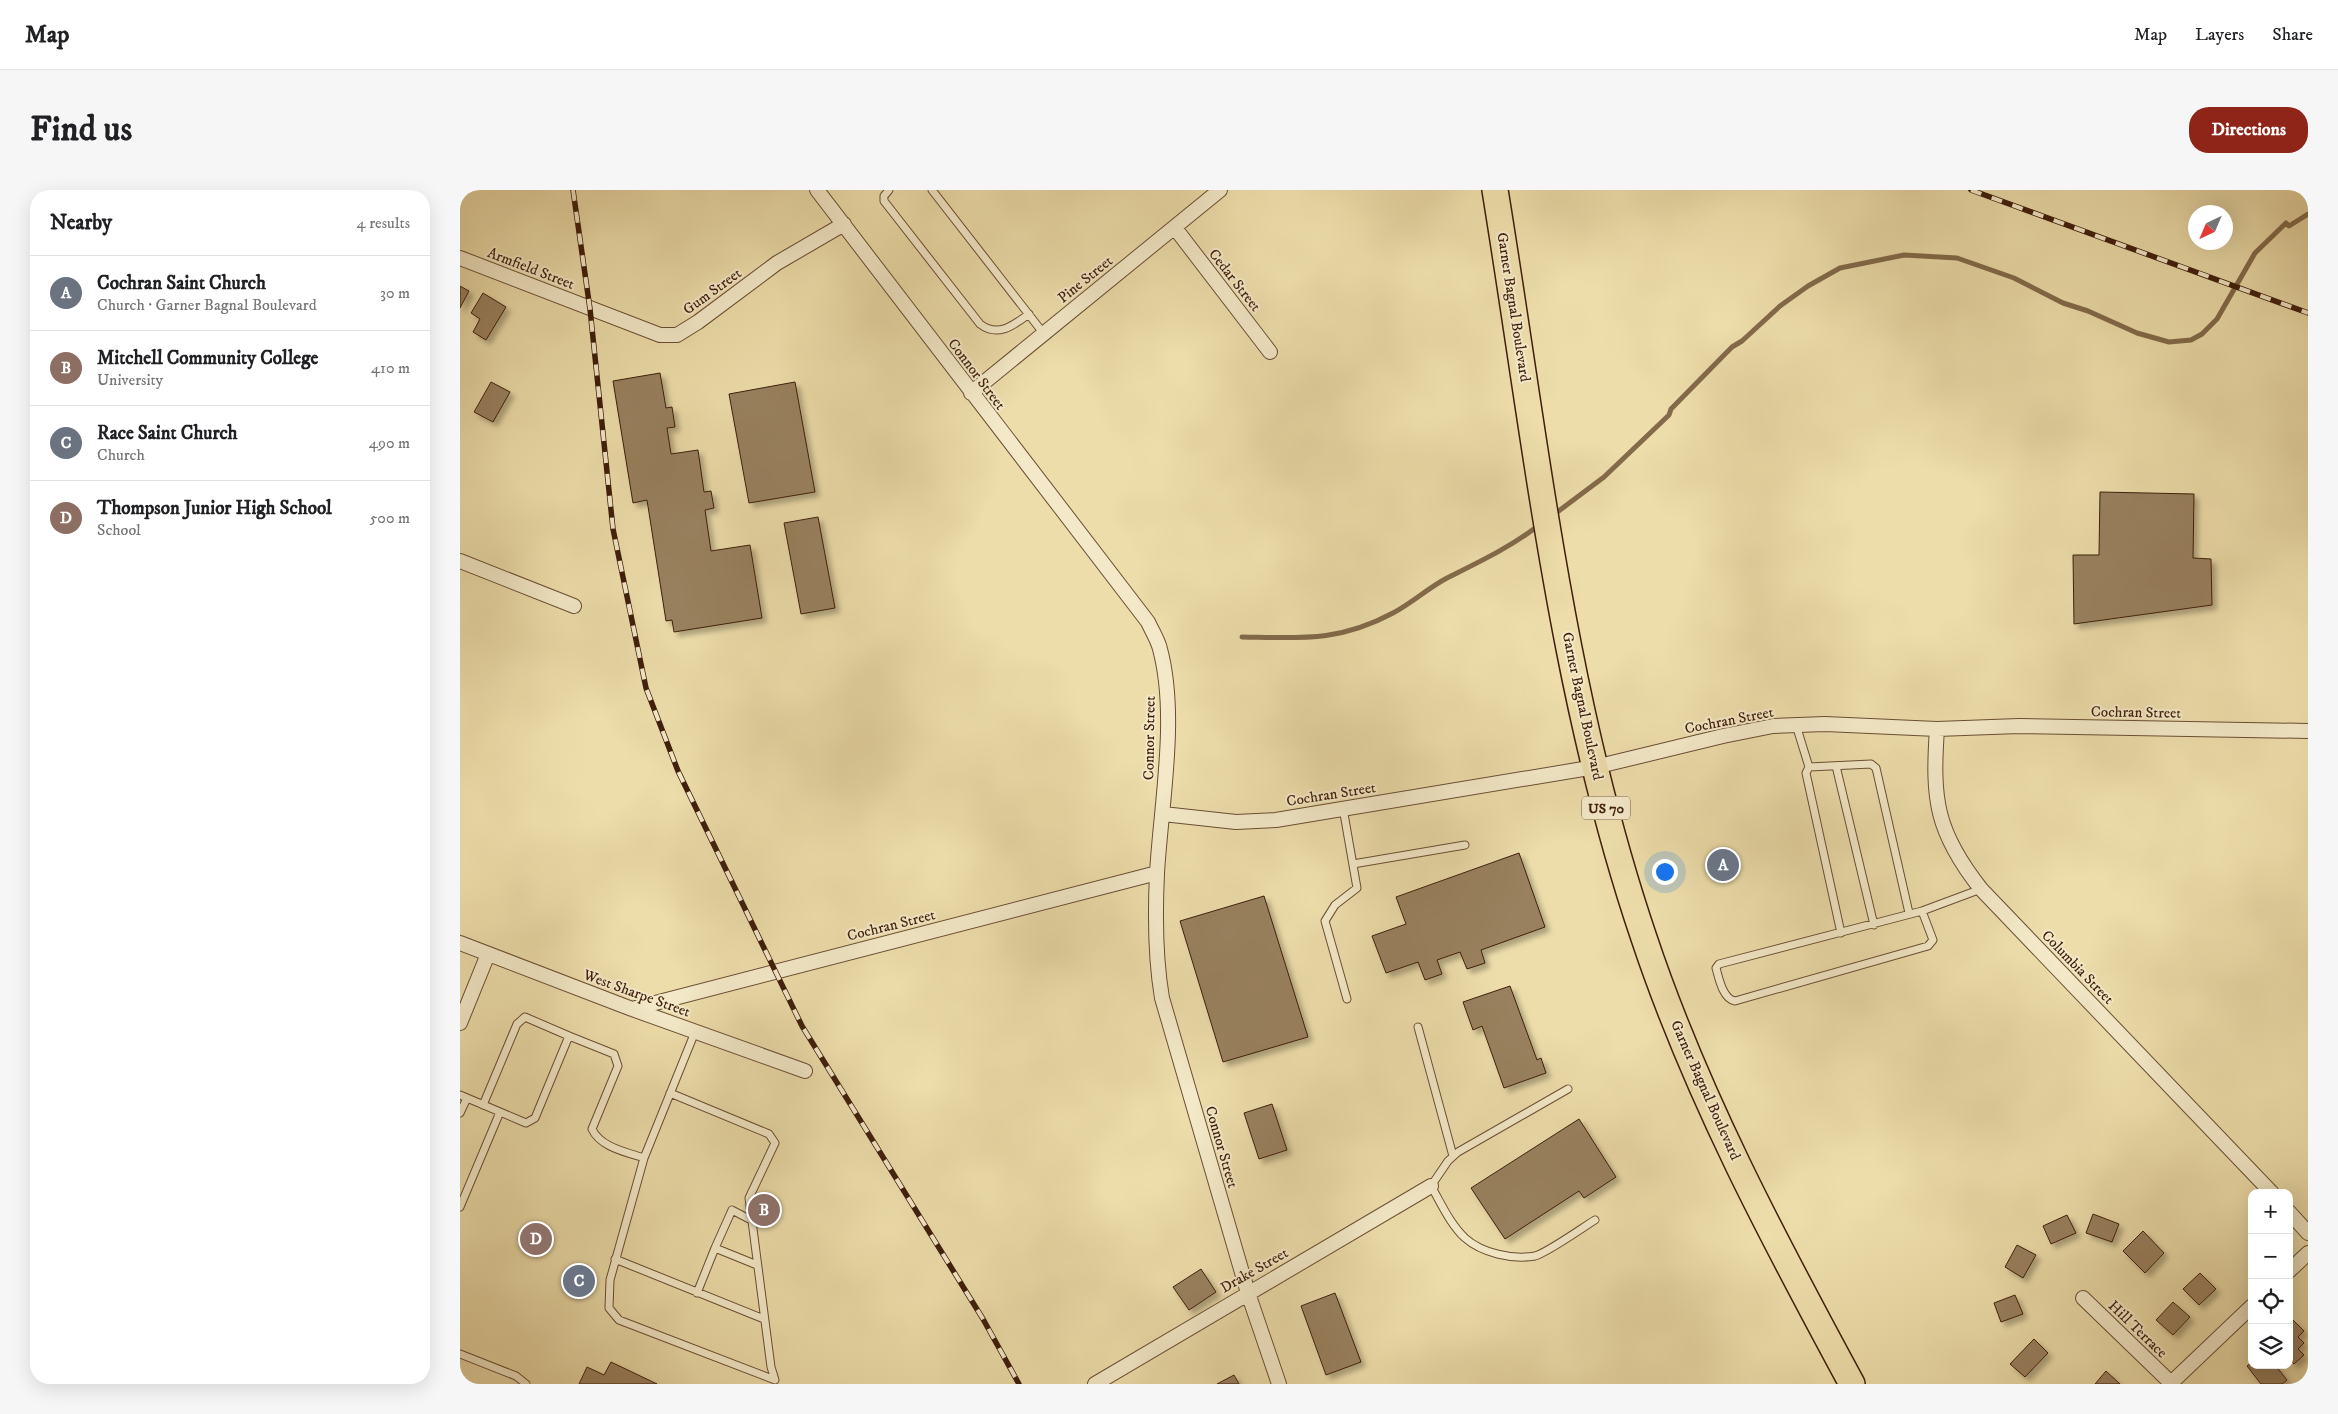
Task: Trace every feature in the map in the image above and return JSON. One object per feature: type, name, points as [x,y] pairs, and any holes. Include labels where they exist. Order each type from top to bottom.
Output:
[{"type":"highway","name":"Garner Bagnal Boulevard","points":[[1495,190],[1544,504],[1574,674],[1617,854],[1644,940],[1707,1099],[1797,1282],[1852,1384]]},
{"type":"street","name":"Connor Street","points":[[817,190],[1148,622],[1160,648],[1165,677],[1167,738],[1163,814],[1157,874],[1156,959],[1162,998],[1248,1293],[1279,1384]]},
{"type":"street","name":"Pine Street","points":[[971,393],[1220,190]]},
{"type":"street","name":"Gum Street","points":[[590,309],[660,335],[677,334],[698,322],[777,263],[844,224]]},
{"type":"street","name":"Cedar Street","points":[[1175,228],[1270,352]]},
{"type":"street","name":"Armfield Street","points":[[460,258],[590,309]]},
{"type":"street","points":[[460,561],[574,606]]},
{"type":"street","name":"Cochran Street","points":[[1163,814],[1236,822],[1276,820],[1595,767],[1723,736],[1774,726],[1825,724],[1937,729],[2019,726],[2308,732]]},
{"type":"street","name":"Columbia Street","points":[[1937,729],[1935,800],[1950,845],[1981,889],[2268,1189]]},
{"type":"street","name":"Cochran Street","points":[[632,1009],[1157,874]]},
{"type":"street","name":"West Sharpe Street","points":[[460,943],[632,1009],[805,1071]]},
{"type":"street","points":[[460,1023],[488,954]]},
{"type":"street","name":"Drake Street","points":[[1095,1384],[1431,1186]]},
{"type":"street","points":[[2293,1216],[2308,1233]]},
{"type":"street","points":[[2293,1267],[2308,1253]]},
{"type":"street","name":"Hill Terrace","points":[[2083,1298],[2171,1384]]},
{"type":"street","points":[[2171,1384],[2248,1310]]},
{"type":"lane","points":[[889,190],[884,196],[884,201],[980,324],[989,329],[1006,330],[1028,314]]},
{"type":"lane","points":[[932,190],[1044,334]]},
{"type":"lane","points":[[1796,725],[1809,767],[1806,773],[1841,933]]},
{"type":"lane","points":[[1809,767],[1871,764],[1876,768],[1909,913]]},
{"type":"lane","points":[[1836,766],[1874,924]]},
{"type":"lane","points":[[1343,808],[1357,888],[1335,905],[1325,921],[1347,999]]},
{"type":"lane","points":[[1353,864],[1464,845]]},
{"type":"lane","points":[[1922,911],[1932,940],[1928,946],[1735,1001],[1727,996],[1719,978],[1716,968],[1719,964],[1922,911],[1981,889]]},
{"type":"lane","points":[[483,1105],[517,1024],[525,1017],[614,1054],[618,1066],[592,1129],[596,1138],[616,1148],[644,1158]]},
{"type":"lane","points":[[1418,1027],[1453,1156]]},
{"type":"lane","points":[[695,1032],[644,1158],[610,1280],[609,1308],[619,1320],[777,1382]]},
{"type":"lane","points":[[460,1114],[463,1096],[526,1123],[535,1118],[569,1036]]},
{"type":"lane","points":[[1568,1089],[1453,1156],[1431,1186],[1452,1222],[1465,1238],[1483,1249],[1505,1256],[1536,1256],[1595,1220]]},
{"type":"lane","points":[[670,1093],[770,1134],[775,1142],[749,1198],[771,1367],[777,1382]]},
{"type":"lane","points":[[460,1207],[500,1112]]},
{"type":"lane","points":[[697,1293],[732,1210],[751,1220]]},
{"type":"lane","points":[[715,1248],[757,1265]]},
{"type":"lane","points":[[615,1259],[764,1319]]},
{"type":"lane","points":[[460,1354],[516,1376],[526,1384]]},
{"type":"building","points":[[460,286],[469,291],[460,308]]},
{"type":"building","points":[[483,293],[506,307],[486,340],[473,332],[480,319],[471,313]]},
{"type":"building","points":[[660,373],[666,408],[672,407],[675,427],[667,428],[671,454],[698,450],[704,492],[711,491],[714,508],[705,510],[711,551],[750,545],[762,618],[674,632],[672,620],[666,621],[647,500],[633,503],[613,381]]},
{"type":"building","points":[[491,382],[510,392],[493,422],[474,412]]},
{"type":"building","points":[[795,382],[815,492],[749,503],[729,394]]},
{"type":"building","points":[[2100,492],[2194,494],[2193,558],[2211,559],[2212,605],[2074,624],[2073,555],[2099,555]]},
{"type":"building","points":[[818,517],[835,608],[801,614],[784,523]]},
{"type":"building","points":[[1519,853],[1545,927],[1481,950],[1485,963],[1467,969],[1460,952],[1437,960],[1442,974],[1425,980],[1418,962],[1386,973],[1372,936],[1406,924],[1396,897]]},
{"type":"building","points":[[1264,896],[1308,1037],[1223,1062],[1180,921]]},
{"type":"building","points":[[1510,986],[1537,1060],[1541,1058],[1546,1073],[1504,1088],[1482,1026],[1473,1030],[1463,1002]]},
{"type":"building","points":[[1272,1104],[1287,1150],[1259,1159],[1244,1113]]},
{"type":"building","points":[[1579,1119],[1616,1177],[1584,1198],[1579,1191],[1505,1239],[1471,1188]]},
{"type":"building","points":[[2093,1214],[2119,1224],[2112,1242],[2086,1233]]},
{"type":"building","points":[[2067,1215],[2076,1233],[2051,1244],[2043,1226]]},
{"type":"building","points":[[2143,1231],[2164,1253],[2145,1273],[2123,1251]]},
{"type":"building","points":[[2017,1245],[2036,1255],[2023,1278],[2005,1267]]},
{"type":"building","points":[[1201,1269],[1216,1292],[1189,1310],[1173,1287]]},
{"type":"building","points":[[2200,1273],[2216,1289],[2199,1305],[2183,1289]]},
{"type":"building","points":[[1335,1293],[1361,1362],[1326,1375],[1301,1306]]},
{"type":"building","points":[[2015,1295],[2023,1314],[2001,1322],[1994,1303]]},
{"type":"building","points":[[2173,1302],[2190,1317],[2173,1335],[2156,1320]]},
{"type":"building","points":[[2293,1320],[2304,1331],[2298,1337],[2304,1343],[2298,1349],[2304,1355],[2294,1364]]},
{"type":"building","points":[[2034,1339],[2048,1353],[2025,1377],[2010,1364]]},
{"type":"building","points":[[611,1362],[657,1384],[579,1384],[587,1367],[604,1375]]},
{"type":"building","points":[[2249,1369],[2278,1369],[2287,1380],[2282,1384],[2261,1384]]},
{"type":"building","points":[[2106,1371],[2120,1384],[2095,1384]]},
{"type":"building","points":[[1234,1375],[1239,1384],[1217,1384]]},
{"type":"waterway","points":[[1552,516],[1604,477],[1669,415],[1671,409],[1732,347],[1742,341],[1780,306],[1808,286],[1840,268],[1904,255],[1957,258],[2014,278],[2063,303],[2088,311],[2137,333],[2169,342],[2191,340],[2202,334],[2217,319],[2255,253],[2286,223],[2289,226],[2308,214]]},
{"type":"waterway","points":[[1242,637],[1283,638],[1319,636],[1355,629],[1393,613],[1440,582],[1506,547],[1539,525]]},
{"type":"railway","points":[[573,190],[590,309],[613,529],[646,688],[678,771],[802,1026],[983,1319],[1019,1384]]},
{"type":"railway","points":[[1971,190],[2308,313]]},
{"type":"place","name":"Cochran Saint Church","points":[[1723,865]]},
{"type":"place","name":"Mitchell Community College","points":[[764,1210]]},
{"type":"place","name":"Thompson Junior High School","points":[[536,1239]]},
{"type":"place","name":"Race Saint Church","points":[[579,1281]]}]
